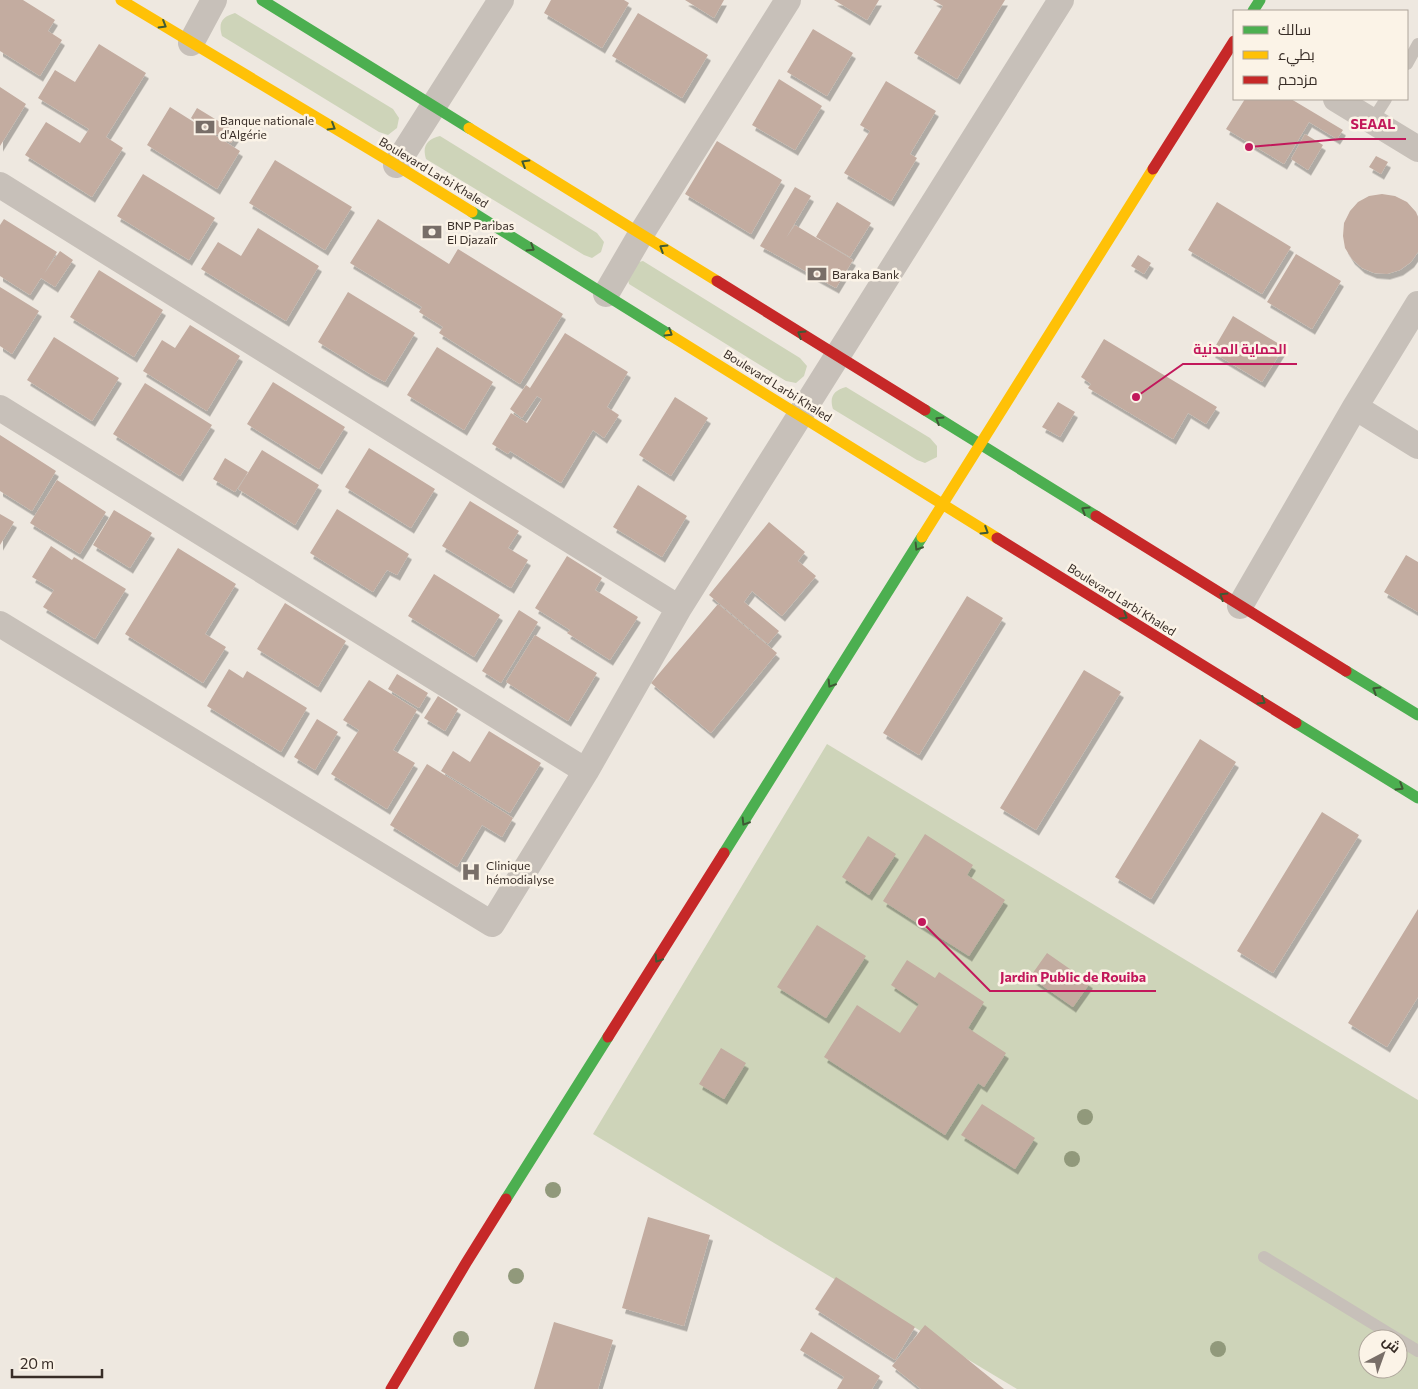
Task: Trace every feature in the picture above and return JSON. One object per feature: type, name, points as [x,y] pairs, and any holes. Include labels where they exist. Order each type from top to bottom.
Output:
[{"type":"main road","name":"Boulevard Larbi Khaled","points":[[121,0],[606,294],[1418,798]]},
{"type":"main road","points":[[262,0],[1418,716]]},
{"type":"main road","points":[[391,1389],[466,1263],[1233,43]]},
{"type":"street","points":[[191,43],[214,0]]},
{"type":"street","points":[[396,165],[501,0]]},
{"type":"street","points":[[606,294],[641,234],[788,0]]},
{"type":"street","points":[[0,624],[492,924],[586,771],[679,608],[1061,0]]},
{"type":"street","points":[[1338,100],[1418,149]]},
{"type":"street","points":[[0,185],[679,608]]},
{"type":"street","points":[[1240,606],[1355,407],[1418,304]]},
{"type":"street","points":[[1355,407],[1418,446]]},
{"type":"street","points":[[0,408],[586,771]]},
{"type":"lane","points":[[1408,62],[1418,44]]},
{"type":"lane","points":[[1372,121],[1385,100]]},
{"type":"lane","points":[[1264,1257],[1382,1329]]},
{"type":"green space","points":[[235,13],[393,109],[399,118],[397,128],[388,135],[379,132],[222,36],[222,21],[227,16]]},
{"type":"green space","points":[[440,136],[597,233],[604,242],[601,252],[592,258],[584,255],[426,159],[425,147],[429,141]]},
{"type":"green space","points":[[643,261],[800,358],[807,366],[804,376],[796,383],[786,381],[629,284],[627,276],[635,263]]},
{"type":"green space","points":[[846,387],[930,438],[937,446],[937,457],[925,463],[917,460],[833,409],[832,398],[838,390]]},
{"type":"green space","points":[[827,744],[1418,1100],[1418,1389],[1017,1389],[593,1134]]},
{"type":"building","points":[[0,0],[23,0],[55,20],[48,31],[62,40],[40,76],[0,51]]},
{"type":"building","points":[[551,0],[624,0],[629,3],[602,48],[544,13]]},
{"type":"building","points":[[685,0],[724,0],[714,18]]},
{"type":"building","points":[[834,0],[879,0],[867,20]]},
{"type":"building","points":[[933,0],[1005,0],[957,79],[914,53],[943,6]]},
{"type":"building","points":[[638,13],[708,55],[682,98],[612,56]]},
{"type":"building","points":[[813,29],[853,53],[827,96],[787,72]]},
{"type":"building","points":[[99,44],[146,73],[106,137],[123,148],[92,197],[25,155],[46,122],[80,143],[89,129],[38,98],[55,70],[75,82]]},
{"type":"building","points":[[779,79],[822,106],[795,150],[752,125]]},
{"type":"building","points":[[886,81],[936,111],[910,154],[917,158],[891,201],[844,173],[870,131],[860,125]]},
{"type":"building","points":[[0,87],[26,104],[0,146]]},
{"type":"building","points":[[1244,100],[1293,100],[1343,130],[1337,139],[1309,122],[1284,164],[1226,129]]},
{"type":"building","points":[[170,107],[240,151],[217,189],[147,145]]},
{"type":"building","points":[[197,108],[238,133],[231,143],[191,118]]},
{"type":"building","points":[[1305,134],[1323,145],[1308,170],[1291,159]]},
{"type":"building","points":[[717,141],[782,180],[751,234],[685,194]]},
{"type":"building","points":[[1376,156],[1388,162],[1381,174],[1369,167]]},
{"type":"building","points":[[275,160],[352,207],[325,250],[249,203]]},
{"type":"building","points":[[143,174],[215,218],[189,260],[117,216]]},
{"type":"building","points":[[795,187],[811,196],[786,238],[795,225],[853,260],[836,288],[760,246]]},
{"type":"building","points":[[1382,194],[1395,196],[1407,202],[1418,217],[1418,252],[1411,262],[1400,270],[1387,274],[1374,273],[1362,268],[1352,259],[1345,248],[1343,236],[1344,223],[1350,211],[1358,202],[1369,196]]},
{"type":"building","points":[[837,202],[871,223],[850,257],[816,237]]},
{"type":"building","points":[[1217,202],[1291,247],[1262,294],[1188,250]]},
{"type":"building","points":[[4,219],[57,252],[44,274],[60,251],[73,260],[55,287],[41,278],[30,295],[0,276],[0,225]]},
{"type":"building","points":[[378,219],[449,264],[458,249],[563,314],[520,384],[439,333],[443,327],[419,312],[422,307],[350,263]]},
{"type":"building","points":[[258,228],[319,266],[286,321],[201,269],[218,242],[241,256]]},
{"type":"building","points":[[1296,254],[1341,281],[1312,329],[1267,302]]},
{"type":"building","points":[[1138,255],[1151,263],[1144,274],[1131,266]]},
{"type":"building","points":[[99,270],[163,310],[134,357],[70,317]]},
{"type":"building","points":[[0,287],[39,311],[12,354],[0,346]]},
{"type":"building","points":[[348,292],[415,333],[385,382],[318,342]]},
{"type":"building","points":[[1233,316],[1284,347],[1262,382],[1212,352]]},
{"type":"building","points":[[190,325],[240,356],[207,411],[143,371],[162,340],[175,348]]},
{"type":"building","points":[[565,333],[628,372],[607,407],[619,415],[604,438],[593,430],[561,483],[510,451],[508,454],[492,444],[511,413],[527,423],[542,399],[537,396],[522,418],[510,409],[526,385],[530,388]]},
{"type":"building","points":[[54,337],[119,378],[92,421],[27,380]]},
{"type":"building","points":[[1104,339],[1217,407],[1206,424],[1188,413],[1173,439],[1088,388],[1091,384],[1081,377]]},
{"type":"building","points":[[437,347],[493,382],[464,430],[407,395]]},
{"type":"building","points":[[273,382],[345,427],[319,469],[247,424]]},
{"type":"building","points":[[145,383],[212,425],[180,476],[113,434]]},
{"type":"building","points":[[675,397],[708,418],[671,476],[639,455]]},
{"type":"building","points":[[1058,402],[1075,412],[1060,437],[1042,427]]},
{"type":"building","points":[[0,435],[56,471],[32,511],[0,491]]},
{"type":"building","points":[[369,448],[435,489],[411,528],[345,487]]},
{"type":"building","points":[[262,450],[319,485],[295,525],[238,489]]},
{"type":"building","points":[[225,458],[248,472],[235,492],[213,479]]},
{"type":"building","points":[[57,480],[106,512],[80,554],[30,523]]},
{"type":"building","points":[[638,485],[687,516],[662,557],[613,527]]},
{"type":"building","points":[[470,501],[519,531],[508,548],[528,560],[511,588],[442,546]]},
{"type":"building","points":[[337,509],[409,554],[397,575],[387,570],[373,592],[310,553]]},
{"type":"building","points":[[114,510],[152,533],[130,568],[93,545]]},
{"type":"building","points":[[0,514],[14,522],[0,545]]},
{"type":"building","points":[[769,522],[805,552],[798,561],[816,576],[782,616],[752,591],[744,602],[779,631],[768,644],[709,595]]},
{"type":"building","points":[[51,546],[72,560],[74,557],[126,589],[95,639],[43,607],[54,590],[32,577]]},
{"type":"building","points":[[178,548],[236,584],[205,634],[226,647],[203,683],[125,634]]},
{"type":"building","points":[[1406,555],[1418,562],[1418,612],[1384,592]]},
{"type":"building","points":[[567,556],[602,578],[595,590],[638,617],[610,660],[567,633],[570,630],[535,608]]},
{"type":"building","points":[[434,574],[500,615],[474,657],[408,616]]},
{"type":"building","points":[[967,596],[1003,618],[919,755],[883,733]]},
{"type":"building","points":[[285,603],[346,641],[318,687],[257,649]]},
{"type":"building","points":[[718,604],[777,653],[711,733],[651,683]]},
{"type":"building","points":[[519,610],[538,622],[501,683],[482,671]]},
{"type":"building","points":[[535,635],[597,673],[568,721],[506,682]]},
{"type":"building","points":[[229,669],[243,678],[247,671],[307,708],[281,752],[207,706]]},
{"type":"building","points":[[1084,670],[1121,692],[1036,830],[1000,808]]},
{"type":"building","points":[[397,674],[428,693],[419,708],[388,689]]},
{"type":"building","points":[[369,680],[417,710],[393,750],[415,763],[387,809],[331,774],[359,730],[343,720]]},
{"type":"building","points":[[438,696],[458,709],[445,731],[424,718]]},
{"type":"building","points":[[317,719],[338,732],[315,770],[294,757]]},
{"type":"building","points":[[489,731],[541,763],[510,813],[441,771],[453,751],[470,762]]},
{"type":"building","points":[[1200,739],[1236,762],[1151,899],[1115,877]]},
{"type":"building","points":[[427,764],[513,818],[502,837],[482,825],[457,867],[390,825]]},
{"type":"building","points":[[1322,812],[1359,835],[1273,973],[1237,951]]},
{"type":"building","points":[[925,834],[973,865],[967,875],[1005,900],[969,956],[883,901]]},
{"type":"building","points":[[868,836],[896,854],[869,895],[842,877]]},
{"type":"building","points":[[1418,909],[1418,997],[1387,1047],[1348,1023]]},
{"type":"building","points":[[817,925],[866,956],[826,1018],[777,987]]},
{"type":"building","points":[[1047,953],[1090,983],[1073,1007],[1030,977]]},
{"type":"building","points":[[907,960],[935,978],[939,972],[984,1002],[968,1028],[1006,1053],[984,1087],[978,1083],[945,1135],[824,1057],[857,1005],[900,1033],[919,1004],[891,985]]},
{"type":"building","points":[[721,1048],[746,1063],[724,1099],[699,1084]]},
{"type":"building","points":[[982,1104],[1035,1138],[1015,1169],[961,1135]]},
{"type":"building","points":[[648,1217],[710,1235],[684,1326],[622,1308]]},
{"type":"building","points":[[836,1277],[915,1327],[895,1360],[815,1309]]},
{"type":"building","points":[[554,1322],[613,1340],[598,1389],[534,1389]]},
{"type":"building","points":[[925,1325],[1004,1389],[921,1389],[892,1366]]},
{"type":"building","points":[[811,1332],[880,1376],[872,1389],[837,1389],[844,1377],[800,1350]]},
{"type":"traffic: fast","points":[[262,0],[469,128]]},
{"type":"traffic: fast","points":[[1254,10],[1260,0]]},
{"type":"traffic: fast","points":[[472,212],[670,335]]},
{"type":"traffic: fast","points":[[925,410],[1096,516]]},
{"type":"traffic: fast","points":[[724,853],[922,537]]},
{"type":"traffic: fast","points":[[1346,671],[1418,715]]},
{"type":"traffic: fast","points":[[1296,723],[1418,798]]},
{"type":"traffic: fast","points":[[506,1199],[608,1037]]},
{"type":"traffic: slow","points":[[121,0],[472,212]]},
{"type":"traffic: slow","points":[[469,128],[717,281]]},
{"type":"traffic: slow","points":[[922,537],[1153,169]]},
{"type":"traffic: slow","points":[[670,335],[997,538]]},
{"type":"traffic: jam","points":[[1153,169],[1233,43]]},
{"type":"traffic: jam","points":[[717,281],[925,410]]},
{"type":"traffic: jam","points":[[1096,516],[1346,671]]},
{"type":"traffic: jam","points":[[997,538],[1296,723]]},
{"type":"traffic: jam","points":[[608,1037],[724,853]]},
{"type":"traffic: jam","points":[[391,1389],[506,1199]]},
{"type":"place","name":"Banque nationale d'Algérie","points":[[205,127]]},
{"type":"place","name":"SEAAL","points":[[1249,147]]},
{"type":"place","name":"BNP Paribas El Djazaïr","points":[[432,232]]},
{"type":"place","name":"Baraka Bank","points":[[817,274]]},
{"type":"place","name":"الحماية المدنية","points":[[1136,397]]},
{"type":"place","name":"Clinique hémodialyse","points":[[471,872]]},
{"type":"place","name":"Jardin Public de Rouiba","points":[[922,922]]}]
